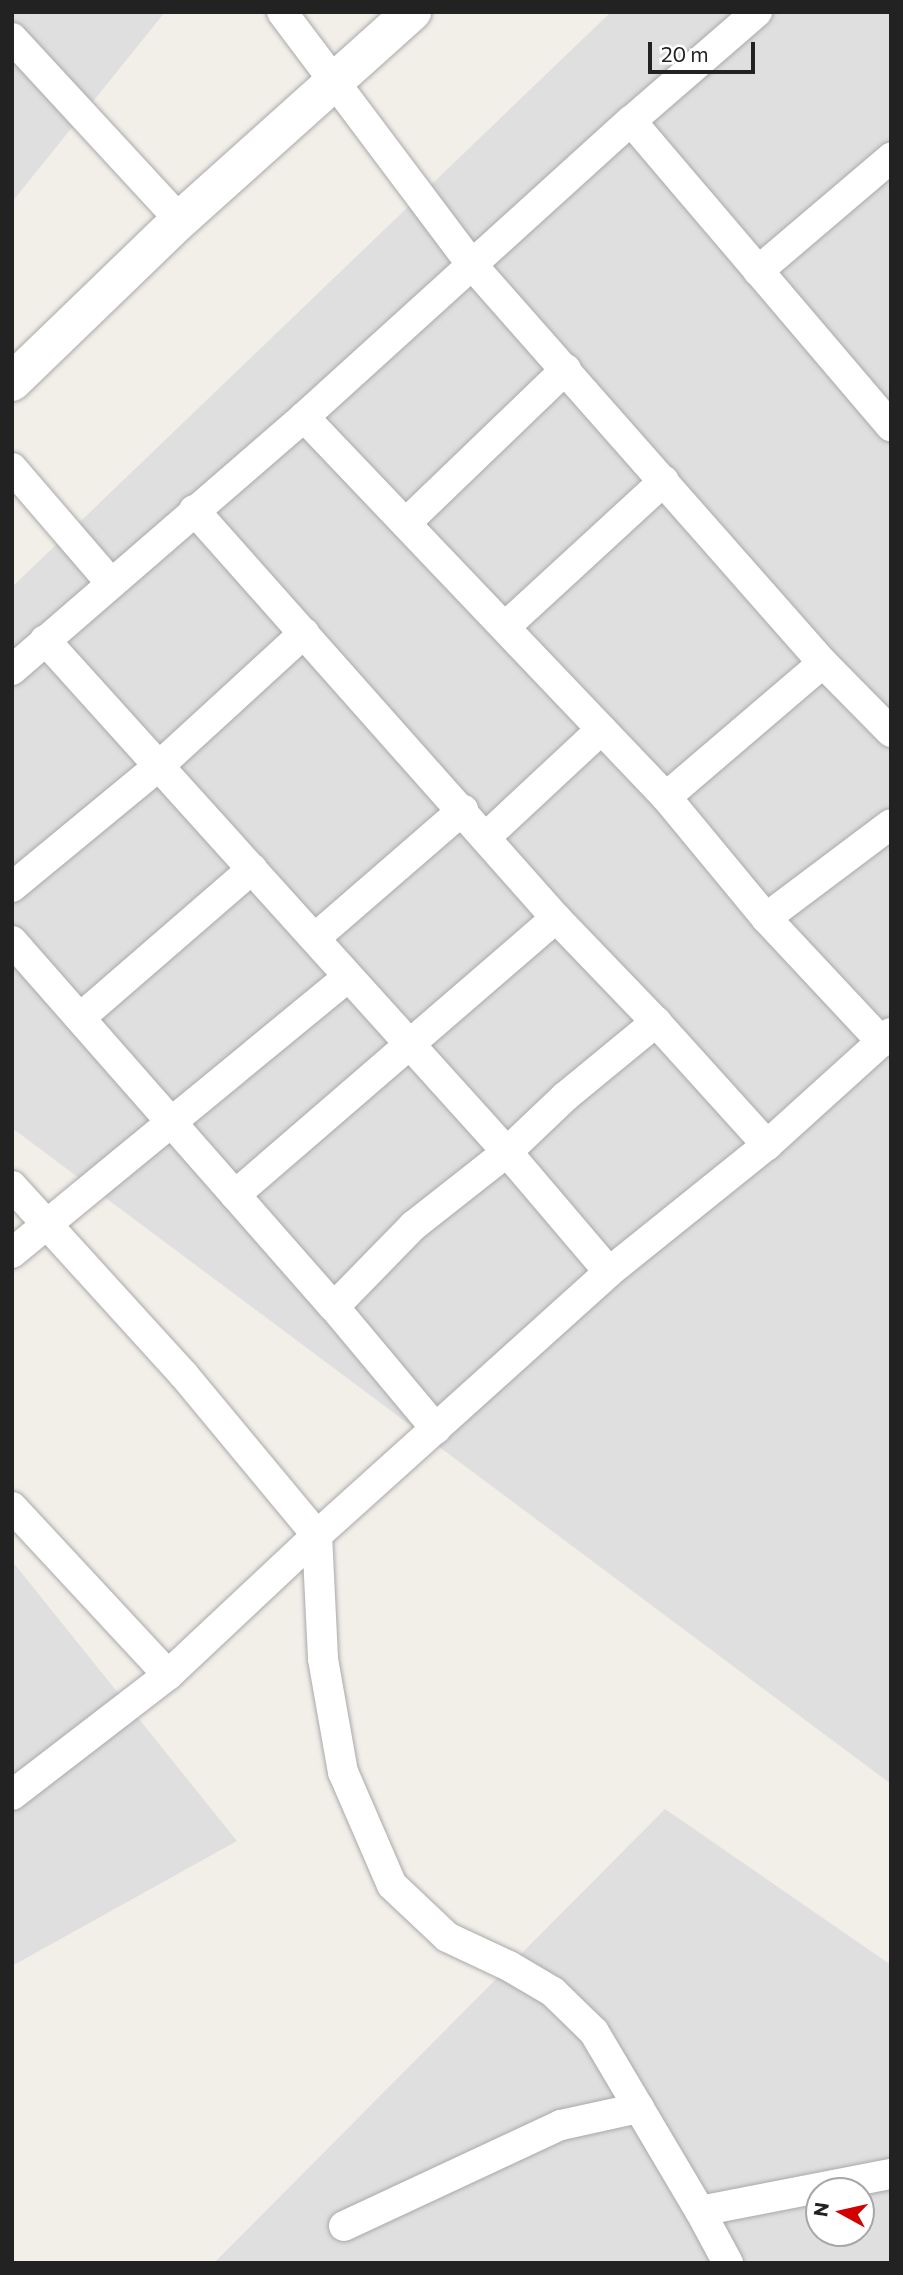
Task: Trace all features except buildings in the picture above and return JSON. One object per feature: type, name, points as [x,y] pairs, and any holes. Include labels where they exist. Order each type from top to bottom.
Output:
[{"type":"street","points":[[282,12],[473,266],[823,663],[888,725]]},
{"type":"street","points":[[12,382],[180,220],[412,12]]},
{"type":"street","points":[[12,670],[304,417],[631,121],[757,12]]},
{"type":"street","points":[[12,38],[180,220]]},
{"type":"street","points":[[631,121],[891,426]]},
{"type":"street","points":[[758,271],[891,158]]},
{"type":"street","points":[[407,523],[566,369]]},
{"type":"street","points":[[12,1794],[168,1675],[317,1535],[609,1272],[766,1145],[886,1038],[766,918],[666,797],[304,417]]},
{"type":"street","points":[[12,468],[111,583]]},
{"type":"street","points":[[505,627],[664,481]]},
{"type":"street","points":[[194,510],[463,810],[556,918],[656,1022],[766,1145]]},
{"type":"street","points":[[12,887],[159,766],[304,633]]},
{"type":"street","points":[[45,640],[315,938],[407,1045],[507,1152],[609,1272]]},
{"type":"street","points":[[666,797],[823,663]]},
{"type":"street","points":[[486,837],[601,729]]},
{"type":"street","points":[[315,938],[463,810]]},
{"type":"street","points":[[766,918],[891,824]]},
{"type":"street","points":[[80,1018],[252,869]]},
{"type":"street","points":[[235,1195],[556,918]]},
{"type":"street","points":[[12,941],[334,1307],[436,1429]]},
{"type":"street","points":[[12,1253],[347,978]]},
{"type":"street","points":[[334,1307],[413,1226],[507,1152],[566,1096],[656,1022]]},
{"type":"street","points":[[12,1186],[184,1376],[317,1535],[323,1659],[343,1772],[391,1885],[447,1937],[509,1966],[553,1992],[594,2032],[728,2263]]},
{"type":"street","points":[[14,1511],[168,1675]]},
{"type":"street","points":[[344,2226],[561,2125],[639,2108]]},
{"type":"street","points":[[700,2211],[891,2174]]},
{"type":"shaded area","points":[[12,12],[165,12],[12,202]]},
{"type":"shaded area","points":[[611,12],[891,12],[891,1784],[12,1128],[12,587]]},
{"type":"shaded area","points":[[12,1561],[237,1841],[12,1966]]},
{"type":"shaded area","points":[[665,1809],[891,1965],[891,2263],[214,2263]]}]
